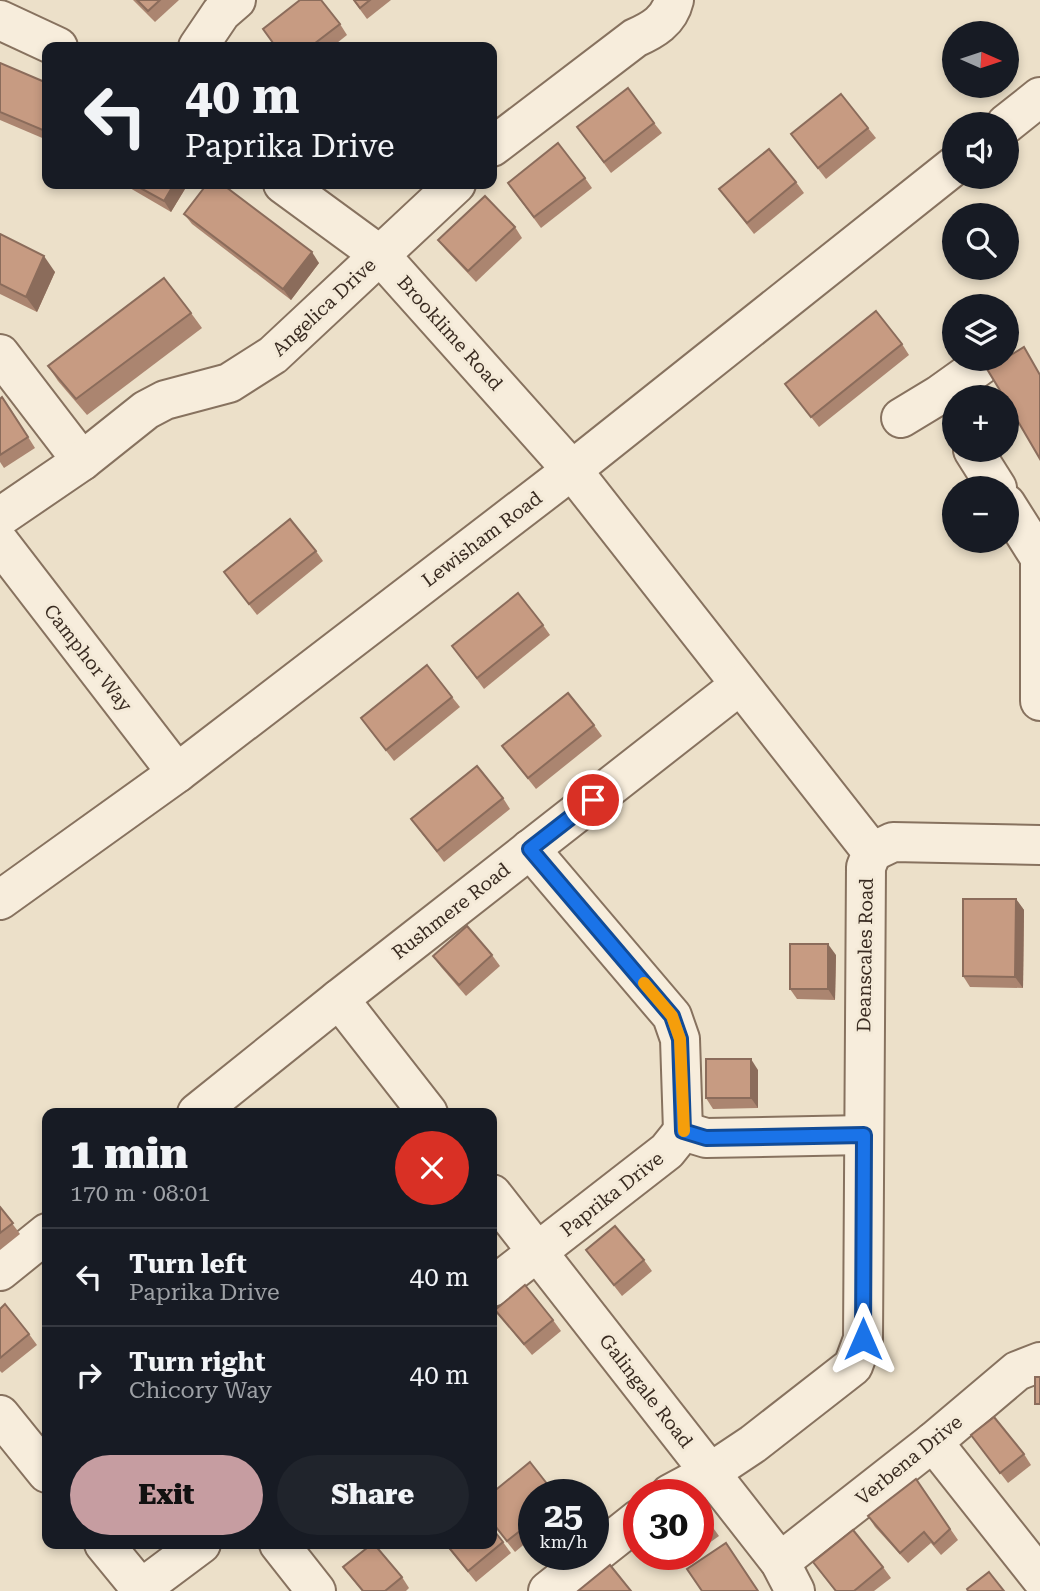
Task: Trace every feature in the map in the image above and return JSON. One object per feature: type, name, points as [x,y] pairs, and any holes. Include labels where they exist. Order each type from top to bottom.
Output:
[{"type":"street","points":[[201,42],[221,13],[236,0]]},
{"type":"street","points":[[497,143],[635,38],[657,29],[674,0]]},
{"type":"street","points":[[0,20],[47,42]]},
{"type":"street","points":[[1019,114],[1040,97]]},
{"type":"street","name":"Lewisham Road","points":[[0,900],[177,773],[572,470],[942,176]]},
{"type":"street","name":"Brooklime Road","points":[[290,189],[380,255],[572,470]]},
{"type":"street","name":"Angelica Drive","points":[[0,517],[82,461],[146,410],[165,400],[229,383],[273,355],[451,189]]},
{"type":"street","points":[[0,354],[82,461]]},
{"type":"street","points":[[964,385],[976,371]]},
{"type":"street","points":[[901,418],[942,407]]},
{"type":"street","name":"Deanscales Road","points":[[572,470],[872,852],[866,867],[863,1339],[853,1366],[753,1444],[698,1479]]},
{"type":"street","points":[[1019,525],[1040,558],[1040,701]]},
{"type":"street","name":"Camphor Way","points":[[0,543],[177,773]]},
{"type":"street","name":"Rushmere Road","points":[[203,1108],[740,685]]},
{"type":"street","points":[[872,852],[893,842],[1040,845]]},
{"type":"street","points":[[530,849],[672,1016],[680,1039],[683,1131],[706,1138],[864,1135]]},
{"type":"street","points":[[339,999],[424,1108]]},
{"type":"street","name":"Paprika Drive","points":[[497,1283],[667,1152],[683,1131]]},
{"type":"street","name":"Galingale Road","points":[[497,1200],[711,1472],[788,1576]]},
{"type":"street","points":[[0,1271],[42,1237]]},
{"type":"street","name":"Verbena Drive","points":[[788,1576],[933,1442],[1017,1371],[1040,1362]]},
{"type":"street","points":[[0,1415],[42,1467]]},
{"type":"street","points":[[933,1442],[1040,1577]]},
{"type":"street","points":[[548,1591],[623,1532]]},
{"type":"street","points":[[108,1549],[139,1590],[194,1549]]},
{"type":"street","points":[[283,1549],[316,1591]]},
{"type":"building","points":[[137,0],[160,0],[148,11]]},
{"type":"building","points":[[300,0],[321,0],[340,24],[317,42],[272,42],[263,29]]},
{"type":"building","points":[[354,0],[370,0],[360,8]]},
{"type":"building","points":[[0,63],[42,81],[42,130],[0,112]]},
{"type":"building","points":[[628,88],[654,123],[604,162],[577,127]]},
{"type":"building","points":[[841,94],[868,128],[818,168],[791,134]]},
{"type":"building","points":[[558,143],[585,178],[534,217],[508,183]]},
{"type":"building","points":[[769,149],[796,182],[747,223],[719,189]]},
{"type":"building","points":[[142,189],[171,189],[164,201]]},
{"type":"building","points":[[203,189],[229,189],[312,252],[283,289],[184,214]]},
{"type":"building","points":[[485,196],[515,227],[468,271],[438,240]]},
{"type":"building","points":[[0,234],[44,256],[26,297],[0,284]]},
{"type":"building","points":[[164,278],[191,313],[76,399],[48,366]]},
{"type":"building","points":[[876,311],[902,344],[811,417],[785,384]]},
{"type":"building","points":[[1024,347],[1040,375],[1040,459],[1019,423],[1019,385],[997,385],[988,371],[1019,371],[1019,350]]},
{"type":"building","points":[[2,397],[28,437],[0,455],[0,399]]},
{"type":"building","points":[[290,519],[316,551],[249,604],[224,572]]},
{"type":"building","points":[[518,593],[543,625],[477,678],[452,646]]},
{"type":"building","points":[[427,665],[452,697],[386,750],[361,718]]},
{"type":"building","points":[[568,693],[594,725],[528,778],[502,746]]},
{"type":"building","points":[[477,766],[503,798],[437,851],[411,819]]},
{"type":"building","points":[[963,899],[1016,899],[1015,977],[963,976]]},
{"type":"building","points":[[467,926],[492,955],[459,985],[433,956]]},
{"type":"building","points":[[790,944],[828,944],[828,989],[790,989]]},
{"type":"building","points":[[706,1059],[751,1059],[751,1098],[706,1098]]},
{"type":"building","points":[[0,1207],[13,1223],[0,1233]]},
{"type":"building","points":[[615,1226],[644,1260],[614,1285],[586,1250]]},
{"type":"building","points":[[525,1285],[553,1320],[524,1344],[497,1312],[497,1308]]},
{"type":"building","points":[[5,1304],[29,1334],[0,1358],[0,1309]]},
{"type":"building","points":[[1035,1377],[1040,1377],[1040,1404],[1035,1404]]},
{"type":"building","points":[[994,1417],[1024,1454],[1000,1473],[971,1435]]},
{"type":"building","points":[[530,1462],[543,1479],[518,1479],[518,1532],[507,1541],[497,1528],[497,1489]]},
{"type":"building","points":[[916,1479],[950,1529],[934,1544],[924,1532],[900,1553],[868,1516]]},
{"type":"building","points":[[853,1530],[883,1567],[854,1591],[836,1591],[813,1562]]},
{"type":"building","points":[[497,1534],[503,1542],[497,1547]]},
{"type":"building","points":[[726,1543],[758,1591],[702,1591],[688,1570],[714,1570],[714,1551]]},
{"type":"building","points":[[366,1549],[378,1549],[402,1577],[385,1591],[363,1591],[343,1567]]},
{"type":"building","points":[[450,1549],[495,1549],[468,1571]]},
{"type":"building","points":[[609,1566],[631,1591],[578,1591],[604,1570],[609,1570]]},
{"type":"building","points":[[989,1572],[1004,1591],[968,1591],[967,1589]]},
{"type":"slow traffic","points":[[644,983],[672,1016],[680,1039],[684,1131]]},
{"type":"route","points":[[593,800],[530,849],[672,1016],[680,1039],[683,1131],[706,1138],[864,1135],[863,1339]]}]
